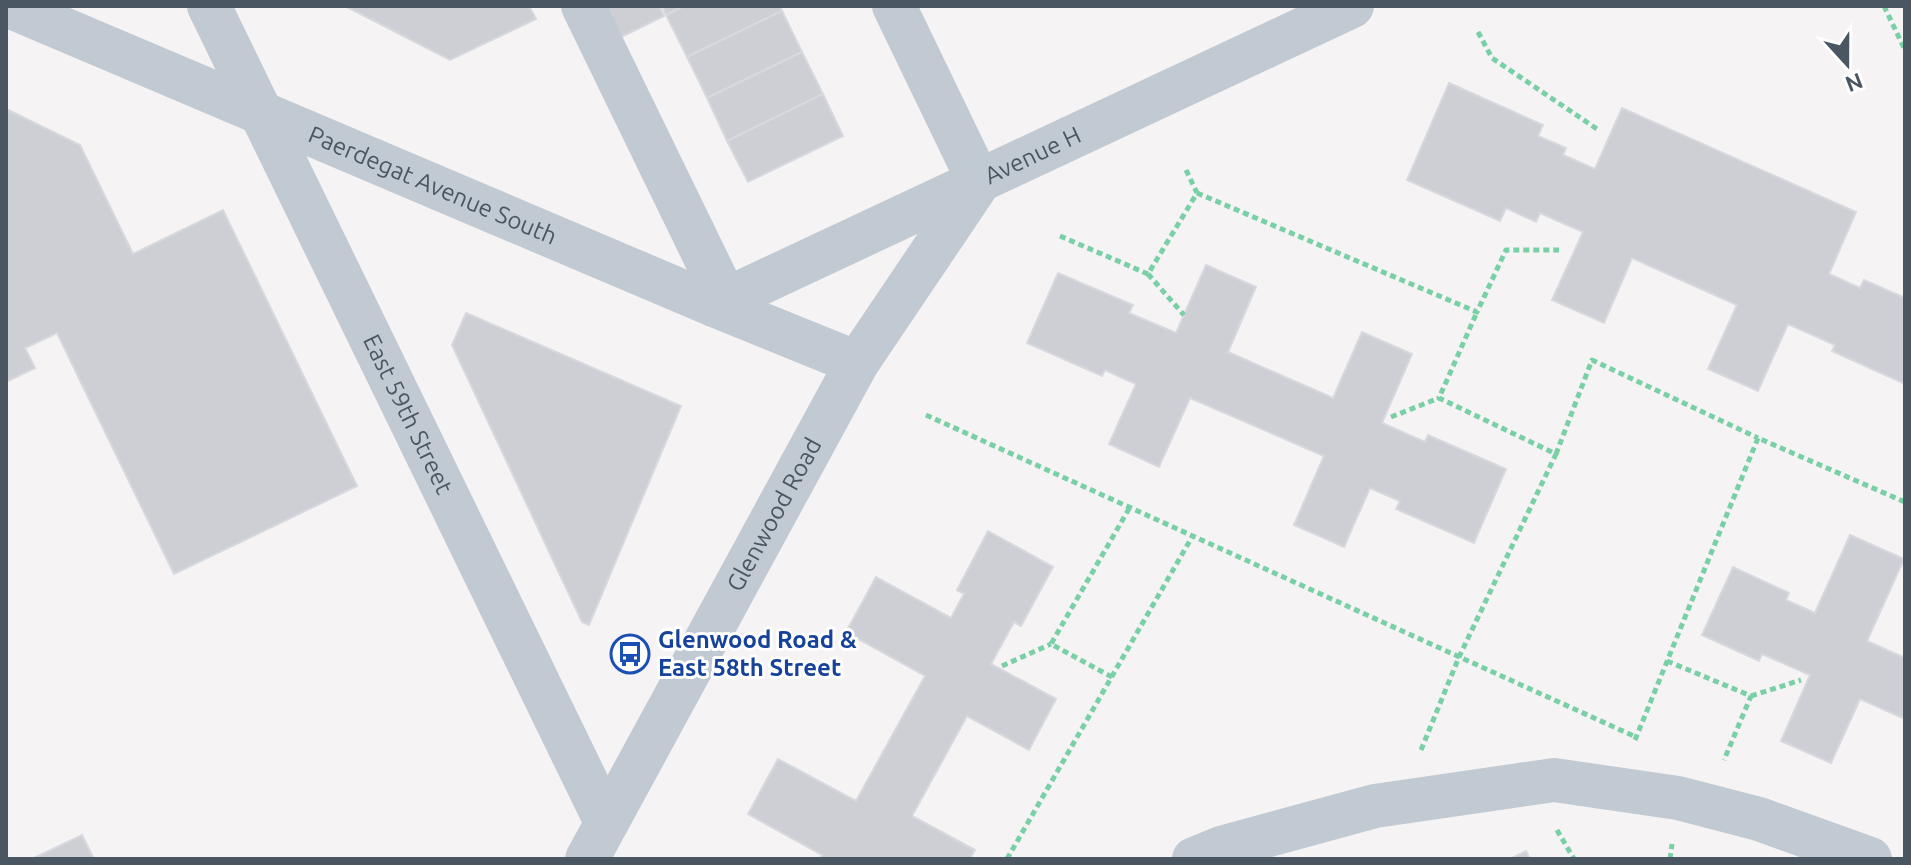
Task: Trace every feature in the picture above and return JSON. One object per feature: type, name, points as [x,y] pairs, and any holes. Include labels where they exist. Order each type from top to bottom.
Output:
[{"type":"street","name":"Paerdegat Avenue South","points":[[9,6],[720,302],[857,363]]},
{"type":"street","name":"East 59th Street","points":[[209,6],[596,840]]},
{"type":"street","points":[[583,6],[720,302]]},
{"type":"street","points":[[894,6],[979,182]]},
{"type":"street","name":"Avenue H","points":[[720,302],[1352,6]]},
{"type":"street","name":"Glenwood Road","points":[[596,840],[857,363],[979,182]]},
{"type":"street","points":[[1194,859],[1221,848],[1375,806],[1554,780],[1678,798],[1759,819],[1870,859]]},
{"type":"path","points":[[1884,6],[1905,50]]},
{"type":"path","points":[[1478,32],[1492,58],[1600,131]]},
{"type":"path","points":[[1186,170],[1197,193],[1477,312]]},
{"type":"path","points":[[1148,274],[1197,193]]},
{"type":"path","points":[[1060,236],[1148,274],[1184,315]]},
{"type":"path","points":[[1391,417],[1439,398],[1506,250],[1559,250]]},
{"type":"path","points":[[1399,803],[1459,657],[1556,454],[1592,360],[1758,438],[1905,502]]},
{"type":"path","points":[[1439,398],[1556,454]]},
{"type":"path","points":[[926,415],[1636,737]]},
{"type":"path","points":[[1615,789],[1758,438]]},
{"type":"path","points":[[1002,666],[1051,644],[1130,507]]},
{"type":"path","points":[[1007,859],[1192,537]]},
{"type":"path","points":[[1051,644],[1112,677]]},
{"type":"path","points":[[1667,661],[1751,696],[1801,680]]},
{"type":"path","points":[[1705,805],[1751,696]]},
{"type":"building","points":[[345,6],[529,6],[536,19],[450,60]]},
{"type":"building","points":[[589,6],[659,6],[664,16],[607,44]]},
{"type":"building","points":[[662,6],[684,6],[666,15]]},
{"type":"building","points":[[684,6],[780,6],[782,11],[687,57],[666,15]]},
{"type":"building","points":[[782,11],[802,52],[707,98],[687,57]]},
{"type":"building","points":[[802,52],[823,94],[727,141],[707,98]]},
{"type":"building","points":[[1449,83],[1543,125],[1538,136],[1566,148],[1563,155],[1595,169],[1622,108],[1856,212],[1829,274],[1860,288],[1864,280],[1905,298],[1905,384],[1832,351],[1835,345],[1788,324],[1758,391],[1708,369],[1737,305],[1632,258],[1604,323],[1552,300],[1583,232],[1540,213],[1536,222],[1506,208],[1500,221],[1407,180]]},
{"type":"building","points":[[823,94],[843,136],[748,182],[727,141]]},
{"type":"building","points":[[6,109],[80,145],[133,254],[223,210],[357,486],[174,574],[57,333],[25,348],[35,368],[6,382]]},
{"type":"building","points":[[1206,265],[1256,287],[1228,352],[1333,398],[1362,332],[1412,354],[1382,423],[1425,442],[1428,435],[1506,469],[1474,543],[1396,509],[1400,501],[1370,488],[1344,547],[1294,525],[1324,456],[1190,398],[1159,467],[1109,444],[1136,384],[1105,370],[1102,376],[1027,343],[1058,273],[1133,305],[1129,313],[1176,333]]},
{"type":"building","points":[[466,313],[681,406],[589,625],[582,622],[452,345]]},
{"type":"building","points":[[988,531],[1053,567],[1021,626],[1014,622],[991,664],[1056,699],[1029,750],[967,716],[912,816],[975,850],[970,859],[820,859],[822,855],[748,814],[778,759],[856,801],[925,676],[846,632],[876,577],[951,618],[964,594],[957,590]]},
{"type":"building","points":[[1850,535],[1904,559],[1867,641],[1905,658],[1905,719],[1860,699],[1831,763],[1781,741],[1810,675],[1762,654],[1759,661],[1702,635],[1733,567],[1789,593],[1786,600],[1815,613]]},
{"type":"building","points":[[82,835],[94,859],[32,859]]},
{"type":"building","points":[[1526,851],[1530,859],[1510,859]]},
{"type":"place","name":"Glenwood Road & East 58th Street","points":[[630,654]]}]
